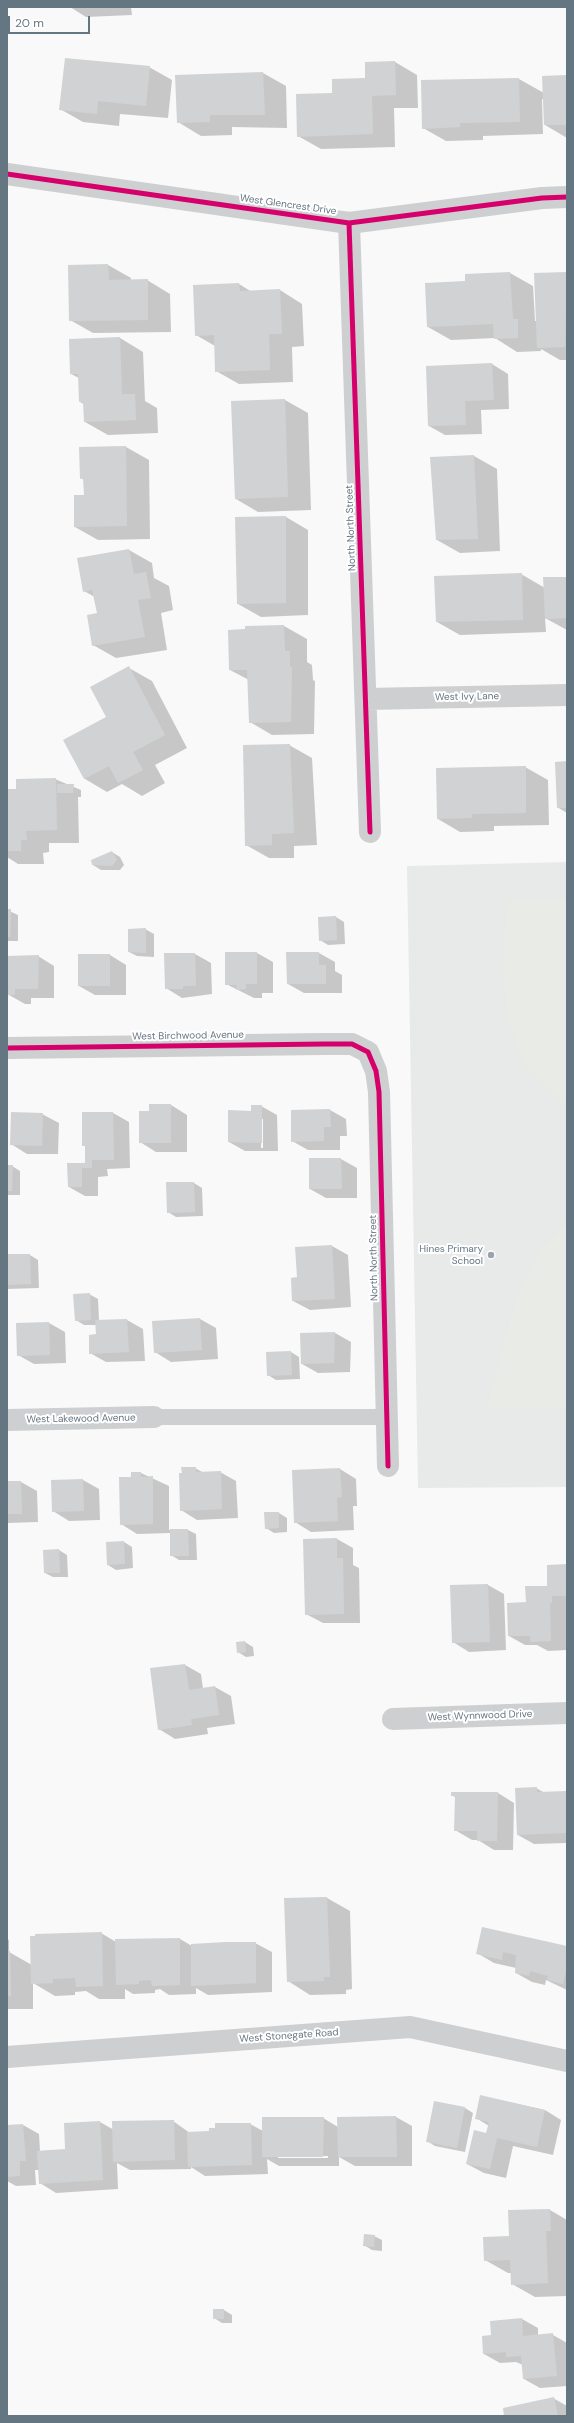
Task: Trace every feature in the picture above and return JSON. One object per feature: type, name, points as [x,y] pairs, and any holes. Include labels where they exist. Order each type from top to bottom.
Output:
[{"type":"street","name":"West Glencrest Drive","points":[[7,174],[349,223],[542,198],[567,197]]},
{"type":"street","name":"North North Street","points":[[349,223],[370,832]]},
{"type":"street","name":"West Ivy Lane","points":[[366,699],[567,695]]},
{"type":"street","name":"West Birchwood Avenue","points":[[7,1048],[352,1044],[368,1052]]},
{"type":"street","name":"North North Street","points":[[368,1052],[376,1071],[379,1092],[388,1466]]},
{"type":"street","name":"West Lakewood Avenue","points":[[7,1420],[154,1417]]},
{"type":"street","name":"West Wynnwood Drive","points":[[393,1719],[567,1713]]},
{"type":"street","name":"West Stonegate Road","points":[[7,2057],[410,2027],[567,2061]]},
{"type":"lane","points":[[154,1417],[387,1417]]},
{"type":"shaded area","name":"Hines Primary School","points":[[567,862],[567,1487],[418,1488],[407,866]]},
{"type":"shaded area","points":[[507,901],[567,901],[567,1107],[525,1066],[507,1017],[502,961]]},
{"type":"shaded area","points":[[567,1223],[567,1409],[487,1407],[516,1297],[543,1246]]},
{"type":"building","points":[[65,58],[150,66],[146,106],[98,101],[97,114],[59,110]]},
{"type":"building","points":[[395,61],[396,95],[372,96],[373,134],[297,137],[296,94],[332,93],[332,79],[365,78],[365,62]]},
{"type":"building","points":[[263,72],[265,115],[210,115],[210,122],[177,123],[175,75]]},
{"type":"building","points":[[567,75],[567,125],[544,125],[542,76]]},
{"type":"building","points":[[519,78],[520,122],[460,123],[460,127],[422,129],[421,80]]},
{"type":"building","points":[[108,264],[109,280],[148,279],[148,320],[69,321],[68,265]]},
{"type":"building","points":[[510,272],[513,319],[518,319],[518,338],[494,339],[493,324],[427,327],[425,283],[465,281],[465,274]]},
{"type":"building","points":[[567,272],[565,347],[537,348],[534,273]]},
{"type":"building","points":[[239,283],[240,291],[280,289],[282,334],[269,334],[270,370],[215,372],[214,335],[195,336],[193,285]]},
{"type":"building","points":[[120,337],[122,394],[135,394],[136,420],[84,422],[83,402],[79,402],[78,374],[70,374],[69,339]]},
{"type":"building","points":[[492,363],[494,400],[465,401],[466,425],[428,426],[426,366]]},
{"type":"building","points":[[285,399],[288,497],[235,499],[231,401]]},
{"type":"building","points":[[126,446],[127,526],[74,527],[74,495],[84,495],[83,478],[80,479],[79,447]]},
{"type":"building","points":[[474,455],[478,539],[436,540],[430,457]]},
{"type":"building","points":[[286,516],[286,603],[237,604],[235,517]]},
{"type":"building","points":[[129,549],[134,574],[146,572],[151,598],[138,600],[145,637],[92,646],[87,615],[97,613],[92,590],[83,592],[77,558]]},
{"type":"building","points":[[522,573],[523,620],[436,622],[434,576]]},
{"type":"building","points":[[543,577],[567,577],[567,618],[545,619]]},
{"type":"building","points":[[284,625],[285,651],[290,651],[290,667],[292,667],[291,722],[249,723],[247,670],[229,670],[228,630],[245,629],[245,626]]},
{"type":"building","points":[[129,666],[165,735],[133,752],[143,770],[118,783],[109,766],[84,779],[63,740],[106,717],[90,687]]},
{"type":"building","points":[[290,744],[294,833],[272,834],[272,845],[245,846],[243,745]]},
{"type":"building","points":[[567,761],[567,808],[557,808],[555,762]]},
{"type":"building","points":[[526,766],[526,813],[472,814],[472,818],[437,819],[436,768]]},
{"type":"building","points":[[56,778],[57,830],[26,831],[27,840],[21,840],[21,851],[7,851],[7,789],[16,789],[16,779]]},
{"type":"building","points":[[57,784],[74,784],[73,793],[57,793]]},
{"type":"building","points":[[112,851],[117,860],[112,866],[92,865],[91,860]]},
{"type":"building","points":[[7,909],[11,909],[10,937],[7,937]]},
{"type":"building","points":[[336,916],[337,940],[319,941],[318,917]]},
{"type":"building","points":[[146,928],[146,953],[128,952],[128,929]]},
{"type":"building","points":[[225,952],[257,952],[257,984],[246,984],[246,989],[236,990],[237,985],[225,985]]},
{"type":"building","points":[[286,952],[319,952],[319,965],[326,965],[326,984],[287,984]]},
{"type":"building","points":[[164,953],[195,953],[196,986],[183,986],[183,989],[165,989]]},
{"type":"building","points":[[78,954],[110,954],[110,986],[78,986]]},
{"type":"building","points":[[39,955],[38,989],[15,989],[15,995],[8,995],[7,956]]},
{"type":"building","points":[[149,1104],[171,1104],[171,1143],[139,1143],[139,1111],[149,1111]]},
{"type":"building","points":[[251,1105],[262,1105],[262,1143],[228,1142],[228,1110],[251,1111]]},
{"type":"building","points":[[330,1109],[331,1127],[324,1127],[324,1141],[291,1142],[291,1110]]},
{"type":"building","points":[[11,1112],[43,1113],[42,1146],[10,1145]]},
{"type":"building","points":[[82,1112],[113,1112],[114,1160],[92,1160],[92,1168],[82,1168],[82,1187],[68,1187],[67,1163],[85,1163],[85,1146],[82,1146]]},
{"type":"building","points":[[309,1158],[341,1158],[342,1189],[309,1189]]},
{"type":"building","points":[[7,1165],[13,1165],[12,1191],[7,1191]]},
{"type":"building","points":[[166,1182],[194,1182],[195,1212],[167,1213]]},
{"type":"building","points":[[332,1245],[335,1299],[292,1301],[291,1278],[297,1277],[295,1247]]},
{"type":"building","points":[[7,1254],[30,1254],[31,1284],[7,1285]]},
{"type":"building","points":[[90,1293],[91,1320],[75,1321],[73,1294]]},
{"type":"building","points":[[200,1318],[202,1350],[154,1353],[152,1321]]},
{"type":"building","points":[[127,1319],[129,1352],[89,1354],[89,1335],[96,1334],[95,1320]]},
{"type":"building","points":[[49,1322],[50,1355],[17,1356],[16,1323]]},
{"type":"building","points":[[335,1332],[334,1363],[301,1364],[300,1333]]},
{"type":"building","points":[[291,1351],[292,1375],[267,1376],[266,1352]]},
{"type":"building","points":[[181,1467],[196,1467],[196,1472],[221,1471],[222,1509],[180,1511],[179,1473],[182,1473]]},
{"type":"building","points":[[340,1468],[342,1497],[337,1498],[338,1521],[294,1523],[292,1470]]},
{"type":"building","points":[[131,1472],[141,1472],[141,1477],[153,1476],[153,1524],[120,1525],[119,1477],[131,1477]]},
{"type":"building","points":[[83,1479],[84,1511],[52,1512],[51,1480]]},
{"type":"building","points":[[7,1481],[21,1481],[22,1514],[7,1514]]},
{"type":"building","points":[[264,1512],[279,1512],[279,1528],[265,1529]]},
{"type":"building","points":[[170,1529],[188,1529],[189,1556],[170,1556]]},
{"type":"building","points":[[337,1538],[337,1558],[343,1558],[344,1614],[305,1615],[303,1539]]},
{"type":"building","points":[[124,1541],[125,1564],[107,1565],[106,1542]]},
{"type":"building","points":[[59,1549],[60,1573],[44,1573],[43,1550]]},
{"type":"building","points":[[567,1564],[567,1596],[552,1596],[552,1603],[550,1603],[551,1641],[530,1642],[530,1636],[508,1636],[507,1603],[526,1602],[525,1586],[547,1586],[547,1565]]},
{"type":"building","points":[[488,1584],[490,1642],[452,1643],[450,1585]]},
{"type":"building","points":[[245,1641],[246,1652],[237,1653],[236,1642]]},
{"type":"building","points":[[185,1664],[189,1690],[215,1686],[219,1715],[191,1719],[192,1725],[158,1730],[150,1668]]},
{"type":"building","points":[[537,1787],[537,1792],[567,1791],[567,1833],[517,1835],[515,1788]]},
{"type":"building","points":[[451,1792],[498,1792],[497,1841],[477,1841],[477,1831],[454,1831],[455,1796],[451,1796]]},
{"type":"building","points":[[327,1897],[330,1977],[324,1977],[324,1981],[287,1982],[284,1898]]},
{"type":"building","points":[[482,1927],[567,1946],[567,1966],[563,1984],[547,1980],[548,1976],[530,1971],[529,1976],[515,1973],[516,1955],[503,1952],[502,1960],[476,1954]]},
{"type":"building","points":[[102,1932],[103,1986],[76,1987],[75,1978],[53,1979],[53,1983],[31,1984],[30,1936],[35,1936],[35,1934]]},
{"type":"building","points":[[180,1938],[180,1985],[152,1986],[151,1980],[139,1981],[139,1984],[116,1985],[115,1939]]},
{"type":"building","points":[[256,1942],[256,1983],[191,1986],[191,1944]]},
{"type":"building","points":[[7,1951],[10,1951],[11,1996],[7,1996]]},
{"type":"building","points":[[480,2095],[545,2110],[537,2147],[497,2138],[490,2169],[466,2164],[474,2130],[486,2133],[489,2122],[475,2119]]},
{"type":"building","points":[[434,2101],[465,2107],[457,2148],[426,2142]]},
{"type":"building","points":[[396,2116],[397,2157],[338,2157],[337,2117]]},
{"type":"building","points":[[262,2117],[324,2117],[323,2157],[262,2157]]},
{"type":"building","points":[[174,2120],[175,2160],[113,2162],[112,2121]]},
{"type":"building","points":[[100,2121],[103,2180],[39,2184],[37,2151],[65,2149],[64,2123]]},
{"type":"building","points":[[215,2123],[251,2123],[252,2165],[188,2167],[187,2132],[209,2131],[209,2128],[215,2128]]},
{"type":"building","points":[[23,2124],[26,2161],[20,2161],[20,2176],[7,2177],[7,2125]]},
{"type":"building","points":[[550,2209],[551,2231],[546,2231],[548,2283],[511,2285],[510,2260],[484,2261],[483,2237],[509,2236],[508,2210]]},
{"type":"building","points":[[364,2234],[375,2235],[374,2247],[363,2246]]},
{"type":"building","points":[[213,2309],[224,2309],[224,2319],[213,2319]]},
{"type":"building","points":[[522,2318],[523,2336],[553,2333],[557,2376],[523,2379],[521,2356],[506,2357],[506,2352],[483,2354],[482,2336],[491,2335],[490,2321]]},
{"type":"building","points":[[554,2397],[558,2416],[504,2416],[503,2408]]},
{"type":"cycle path","points":[[7,174],[349,223],[542,198],[567,197]]},
{"type":"cycle path","points":[[349,223],[370,832]]},
{"type":"cycle path","points":[[7,1048],[352,1044],[368,1052],[376,1071],[379,1092],[388,1466]]},
{"type":"place","name":"Hines Primary School","points":[[491,1255]]}]
